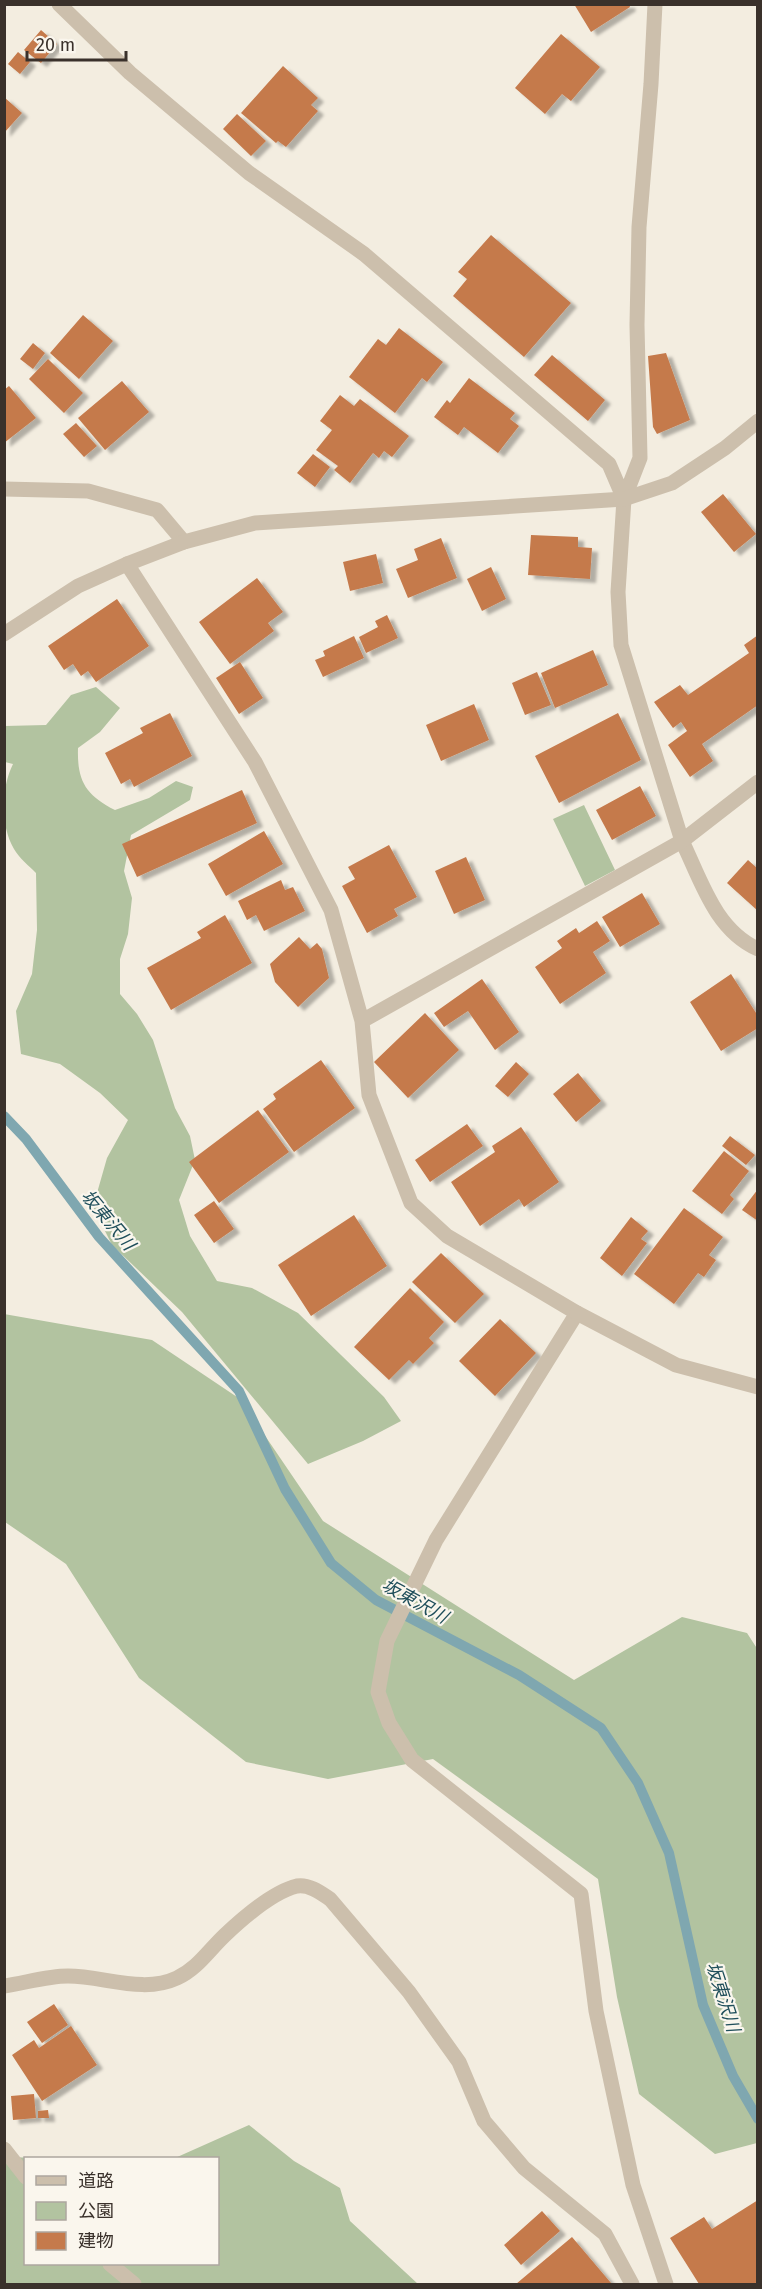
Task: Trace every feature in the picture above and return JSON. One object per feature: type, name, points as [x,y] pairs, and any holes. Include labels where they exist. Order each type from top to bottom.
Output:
[{"type":"street","points":[[59,4],[130,74],[249,173],[364,254],[609,464],[624,499]]},
{"type":"street","points":[[655,4],[639,227],[637,324],[640,458],[624,499],[618,592],[621,645],[682,841],[718,916],[741,941],[758,949]]},
{"type":"street","points":[[4,634],[78,586],[184,542],[255,523],[624,499],[672,483],[725,448],[758,421]]},
{"type":"street","points":[[4,489],[88,491],[157,510],[184,542]]},
{"type":"street","points":[[127,564],[261,773],[331,910],[362,1021],[369,1095],[411,1203],[447,1236],[577,1313],[676,1365],[758,1387]]},
{"type":"street","points":[[362,1021],[682,841],[758,782]]},
{"type":"street","points":[[577,1313],[436,1540],[387,1641],[378,1692],[389,1723],[412,1760],[581,1894],[596,2011],[633,2185],[666,2284]]},
{"type":"street","points":[[4,1986],[68,1976],[138,1984],[156,1984],[177,1978],[196,1965],[226,1934],[272,1898],[298,1886],[315,1889],[330,1899],[409,1992],[459,2062],[484,2121],[524,2169],[605,2234],[632,2284]]},
{"type":"street","points":[[4,2149],[24,2174]]},
{"type":"street","points":[[112,2265],[134,2284]]},
{"type":"green space","points":[[96,687],[120,708],[100,732],[78,748],[81,778],[90,792],[115,810],[149,798],[176,781],[193,787],[190,800],[131,835],[124,871],[132,898],[128,934],[120,959],[120,994],[137,1014],[153,1040],[175,1108],[190,1136],[195,1160],[179,1200],[190,1236],[217,1281],[252,1288],[298,1313],[384,1397],[401,1421],[363,1441],[308,1464],[182,1312],[112,1245],[93,1207],[107,1158],[128,1120],[100,1093],[60,1064],[21,1054],[16,1011],[32,974],[37,930],[36,873],[16,852],[6,829],[4,795],[13,764],[5,762],[5,726],[46,725],[71,695]]},
{"type":"green space","points":[[584,805],[615,870],[585,886],[553,819]]},
{"type":"green space","points":[[4,1314],[152,1340],[240,1399],[323,1521],[574,1680],[682,1617],[747,1633],[758,1650],[757,2143],[715,2154],[639,2094],[617,1997],[598,1879],[433,1759],[328,1779],[246,1762],[139,1678],[66,1564],[5,1522]]},
{"type":"green space","points":[[249,2125],[294,2161],[340,2188],[350,2221],[418,2284],[5,2284],[4,2157],[24,2158],[24,2265],[219,2265],[219,2157],[177,2157]]},
{"type":"building","points":[[574,4],[629,4],[630,7],[591,32]]},
{"type":"building","points":[[41,30],[57,44],[41,63],[24,50]]},
{"type":"building","points":[[561,34],[600,67],[571,101],[562,94],[545,114],[515,88]]},
{"type":"building","points":[[18,52],[30,62],[20,74],[8,64]]},
{"type":"building","points":[[283,66],[318,98],[311,105],[318,111],[286,147],[278,141],[276,143],[241,113]]},
{"type":"building","points":[[4,97],[22,113],[4,133]]},
{"type":"building","points":[[237,114],[266,141],[251,156],[223,129]]},
{"type":"building","points":[[491,235],[571,303],[524,357],[453,296],[467,279],[458,272]]},
{"type":"building","points":[[83,315],[113,341],[79,379],[50,353]]},
{"type":"building","points":[[399,328],[443,362],[427,382],[422,378],[395,413],[349,377],[378,339],[386,345]]},
{"type":"building","points":[[33,343],[45,353],[33,369],[20,359]]},
{"type":"building","points":[[666,353],[690,420],[657,434],[653,427],[648,356]]},
{"type":"building","points":[[552,355],[605,400],[588,421],[534,375]]},
{"type":"building","points":[[48,359],[83,393],[64,413],[29,379]]},
{"type":"building","points":[[469,378],[515,413],[510,419],[519,426],[498,453],[464,427],[458,435],[434,417],[447,400],[450,403]]},
{"type":"building","points":[[122,381],[149,412],[105,450],[78,418]]},
{"type":"building","points":[[9,386],[36,418],[4,443],[4,390]]},
{"type":"building","points":[[340,395],[354,406],[360,399],[409,436],[392,457],[384,451],[379,458],[373,453],[350,483],[334,470],[338,466],[316,450],[332,430],[320,421]]},
{"type":"building","points":[[76,423],[97,446],[84,457],[63,434]]},
{"type":"building","points":[[313,454],[330,467],[315,487],[297,473]]},
{"type":"building","points":[[723,494],[756,534],[734,552],[701,512]]},
{"type":"building","points":[[531,535],[578,537],[578,547],[592,548],[590,579],[528,575]]},
{"type":"building","points":[[441,538],[457,578],[408,598],[396,569],[418,560],[414,549]]},
{"type":"building","points":[[376,554],[383,583],[350,591],[343,562]]},
{"type":"building","points":[[491,567],[506,599],[482,611],[467,579]]},
{"type":"building","points":[[257,578],[283,612],[268,623],[274,631],[230,664],[199,622]]},
{"type":"building","points":[[117,599],[149,646],[96,682],[88,671],[81,676],[73,664],[64,670],[48,646]]},
{"type":"building","points":[[387,615],[398,638],[366,653],[359,637],[378,627],[375,621]]},
{"type":"building","points":[[758,635],[758,705],[702,744],[713,761],[690,777],[668,745],[687,731],[681,722],[673,728],[654,702],[680,685],[688,695],[749,653],[744,645]]},
{"type":"building","points":[[354,636],[364,658],[323,677],[315,660],[325,656],[323,651]]},
{"type":"building","points":[[593,650],[608,685],[555,708],[541,673]]},
{"type":"building","points":[[240,662],[263,698],[239,714],[216,678]]},
{"type":"building","points":[[537,672],[551,705],[525,715],[512,683]]},
{"type":"building","points":[[474,704],[489,740],[441,761],[426,725]]},
{"type":"building","points":[[170,713],[192,756],[134,787],[130,779],[121,784],[105,753],[143,733],[140,728]]},
{"type":"building","points":[[618,713],[641,760],[559,803],[535,756]]},
{"type":"building","points":[[640,786],[656,816],[612,840],[596,810]]},
{"type":"building","points":[[242,790],[257,823],[137,877],[122,844]]},
{"type":"building","points":[[264,831],[283,864],[226,896],[208,864]]},
{"type":"building","points":[[389,845],[417,897],[394,909],[398,916],[367,933],[342,886],[355,879],[348,867]]},
{"type":"building","points":[[466,857],[485,900],[454,914],[435,871]]},
{"type":"building","points":[[748,860],[758,869],[758,911],[727,883]]},
{"type":"building","points":[[281,880],[285,890],[293,887],[305,911],[264,931],[256,915],[247,920],[238,901]]},
{"type":"building","points":[[642,893],[660,924],[620,947],[602,917]]},
{"type":"building","points":[[225,915],[252,963],[171,1010],[147,968],[201,938],[197,932]]},
{"type":"building","points":[[597,921],[610,941],[593,952],[606,973],[560,1004],[535,967],[562,948],[557,941],[576,928],[579,933]]},
{"type":"building","points":[[299,937],[310,949],[317,943],[322,949],[329,978],[298,1007],[275,982],[270,964]]},
{"type":"building","points":[[731,974],[758,1016],[758,1028],[721,1051],[690,1002]]},
{"type":"building","points":[[482,979],[519,1032],[495,1050],[468,1011],[444,1027],[434,1013]]},
{"type":"building","points":[[425,1013],[459,1050],[408,1098],[374,1062]]},
{"type":"building","points":[[321,1060],[355,1108],[294,1152],[263,1109],[276,1099],[273,1094]]},
{"type":"building","points":[[516,1062],[529,1074],[508,1097],[495,1086]]},
{"type":"building","points":[[578,1073],[601,1101],[576,1122],[553,1094]]},
{"type":"building","points":[[258,1110],[289,1152],[219,1203],[189,1162]]},
{"type":"building","points":[[467,1124],[483,1146],[430,1182],[415,1160]]},
{"type":"building","points":[[521,1127],[559,1182],[524,1207],[519,1199],[480,1226],[451,1182],[495,1152],[492,1146]]},
{"type":"building","points":[[730,1136],[755,1155],[746,1165],[722,1146]]},
{"type":"building","points":[[724,1151],[749,1171],[730,1195],[734,1199],[722,1214],[692,1191]]},
{"type":"building","points":[[758,1189],[758,1221],[742,1210]]},
{"type":"building","points":[[214,1201],[234,1229],[214,1243],[194,1215]]},
{"type":"building","points":[[684,1208],[723,1237],[709,1255],[716,1260],[704,1277],[698,1273],[674,1304],[634,1274]]},
{"type":"building","points":[[354,1215],[387,1266],[311,1316],[278,1265]]},
{"type":"building","points":[[631,1217],[648,1231],[641,1239],[647,1243],[622,1276],[600,1258]]},
{"type":"building","points":[[441,1253],[484,1294],[455,1323],[412,1282]]},
{"type":"building","points":[[410,1288],[444,1322],[429,1338],[434,1343],[413,1364],[409,1360],[389,1380],[354,1347]]},
{"type":"building","points":[[500,1319],[536,1353],[495,1396],[459,1361]]},
{"type":"building","points":[[54,2004],[68,2025],[42,2043],[27,2022]]},
{"type":"building","points":[[71,2026],[97,2065],[42,2101],[12,2055],[34,2040],[39,2048]]},
{"type":"building","points":[[34,2094],[36,2118],[13,2120],[11,2096]]},
{"type":"building","points":[[48,2110],[49,2118],[38,2118],[38,2111]]},
{"type":"building","points":[[758,2200],[758,2282],[753,2284],[699,2284],[670,2238],[704,2217],[712,2229]]},
{"type":"building","points":[[542,2211],[560,2231],[521,2265],[504,2245]]},
{"type":"building","points":[[572,2237],[611,2283],[516,2284]]},
{"type":"waterway","name":"坂東沢川","points":[[4,1116],[26,1139],[99,1237],[239,1391],[285,1489],[331,1563],[376,1600],[519,1675],[601,1728],[638,1783],[669,1853],[703,2005],[733,2076],[758,2119]]}]
